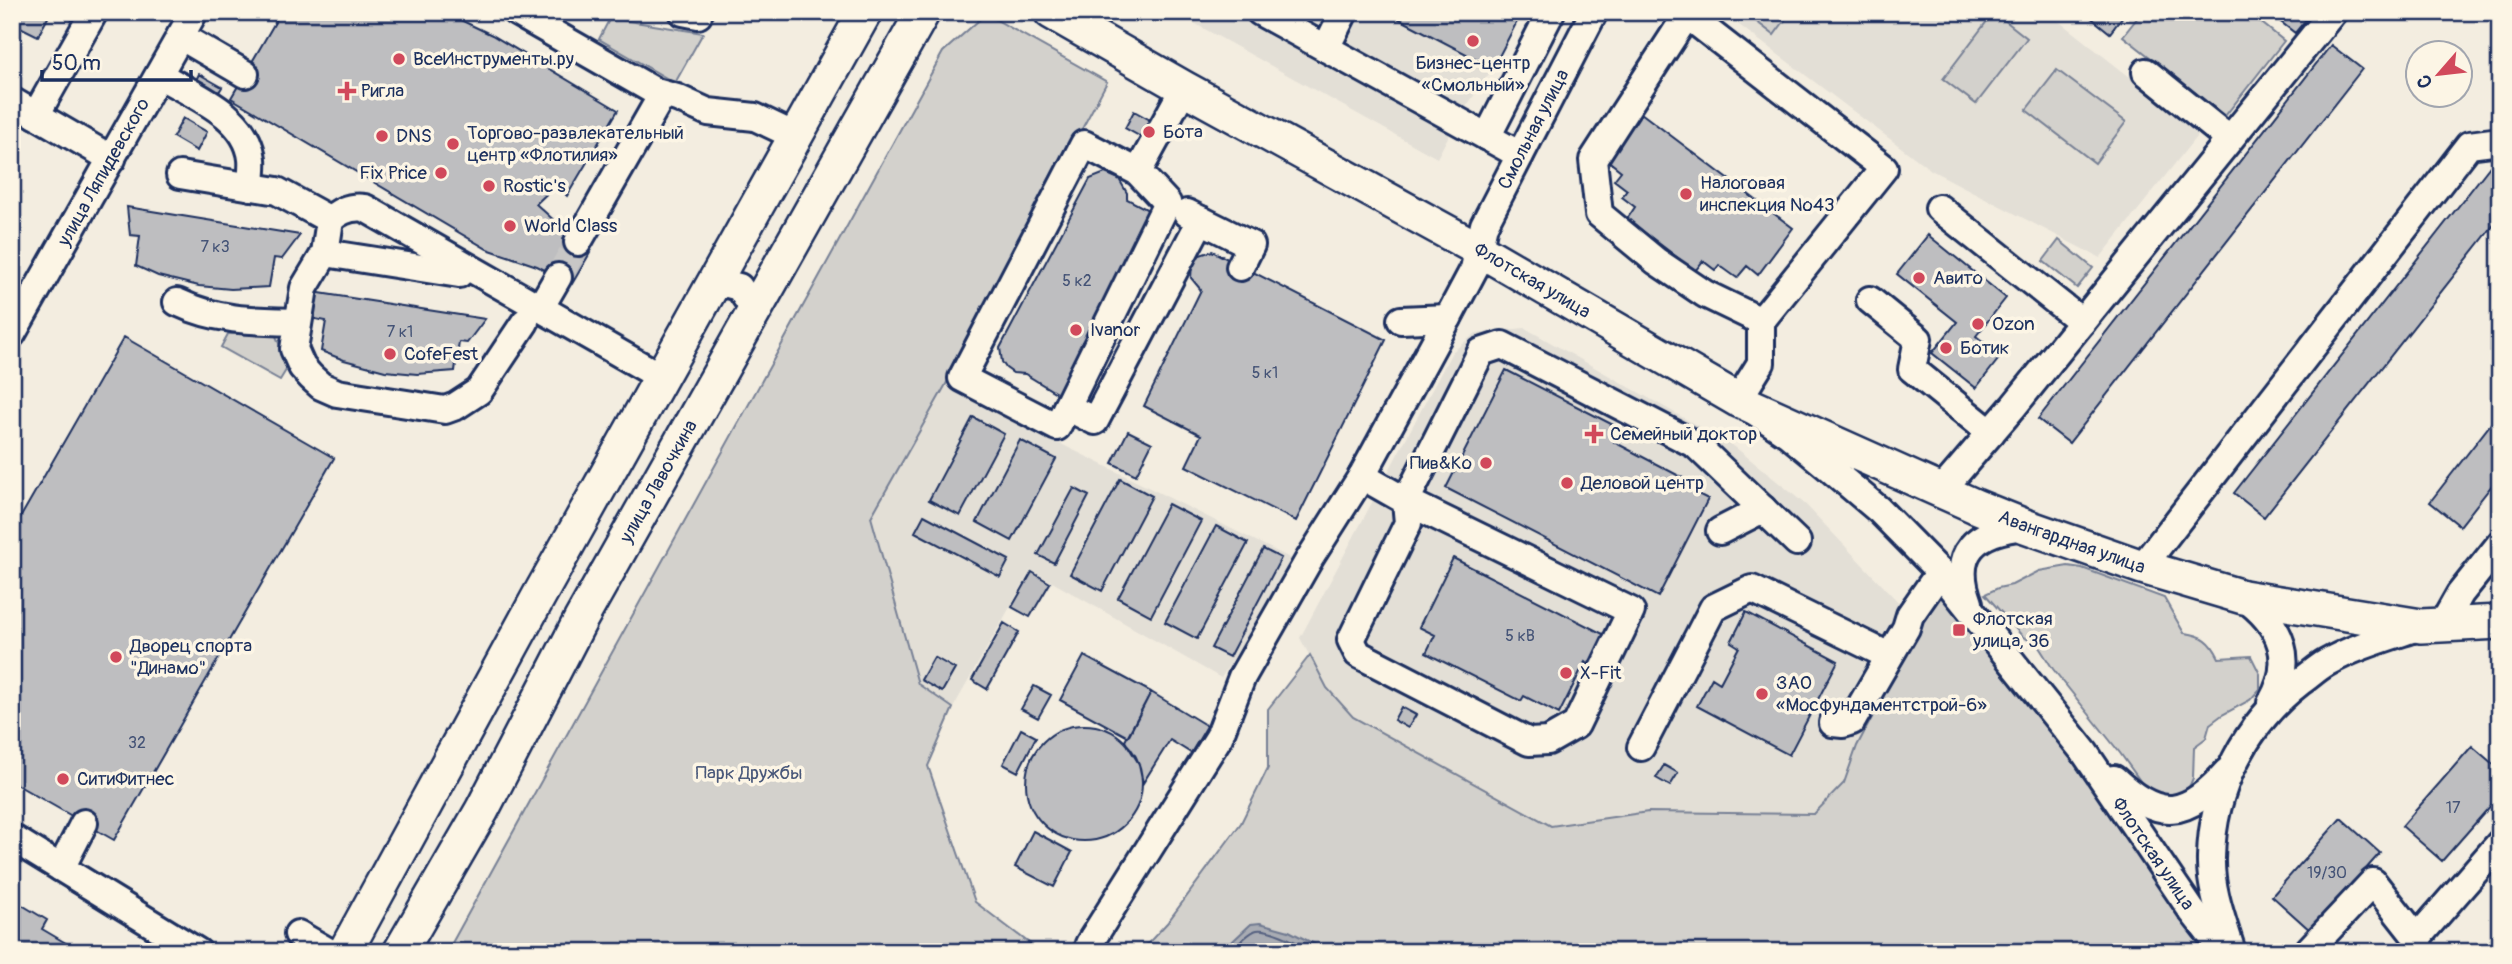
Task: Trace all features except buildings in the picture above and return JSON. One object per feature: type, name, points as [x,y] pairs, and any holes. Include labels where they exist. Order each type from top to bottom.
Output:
[{"type":"main road","points":[[345,952],[865,12]]},
{"type":"main road","name":"улица Лавочкина","points":[[400,952],[482,810],[581,619],[923,12]]},
{"type":"main road","name":"Флотская улица","points":[[1051,12],[1478,249],[1738,400]]},
{"type":"main road","name":"Авангардная улица","points":[[1738,400],[2025,526],[2142,567],[2243,597],[2432,625],[2500,622]]},
{"type":"street","points":[[36,115],[94,12]]},
{"type":"street","name":"улица Ляпидевского","points":[[12,334],[194,12]]},
{"type":"street","points":[[516,12],[662,94],[708,113],[755,117],[795,136]]},
{"type":"street","points":[[1326,48],[1344,12]]},
{"type":"street","points":[[1487,137],[1551,12]]},
{"type":"street","name":"Смольная улица","points":[[1090,944],[1219,737],[1242,677],[1310,558],[1362,476],[1448,318],[1474,269],[1484,225],[1594,12]]},
{"type":"street","points":[[1941,491],[2333,12]]},
{"type":"street","points":[[1738,400],[1761,363],[1761,321],[1884,169],[1687,15],[1592,160],[1599,214],[1656,261],[1705,295],[1761,321]]},
{"type":"street","points":[[1274,16],[1326,48],[1520,155]]},
{"type":"street","points":[[180,36],[245,74]]},
{"type":"street","points":[[2146,72],[2229,139]]},
{"type":"street","points":[[159,75],[231,118],[248,146],[252,160],[251,187]]},
{"type":"street","points":[[1138,172],[1184,88]]},
{"type":"street","points":[[578,242],[662,94]]},
{"type":"street","points":[[12,101],[112,159]]},
{"type":"street","points":[[2142,567],[2469,145],[2500,141]]},
{"type":"street","points":[[1167,203],[1057,427],[962,379],[1084,144],[1138,172],[1167,203],[1251,245],[1240,267]]},
{"type":"street","points":[[180,176],[283,193],[330,220]]},
{"type":"street","points":[[558,277],[533,315],[479,391],[445,410],[337,393],[321,386],[302,367],[294,349],[305,285],[325,253],[330,220],[348,208],[365,208],[533,315],[661,377]]},
{"type":"street","points":[[1939,208],[2082,322]]},
{"type":"street","points":[[1067,407],[1096,421],[1201,220]]},
{"type":"street","points":[[325,253],[458,274]]},
{"type":"street","points":[[707,294],[723,283],[739,288],[751,305],[751,318]]},
{"type":"street","points":[[1870,300],[1918,339],[1912,369],[1991,433]]},
{"type":"street","points":[[177,302],[223,318],[241,321],[298,322]]},
{"type":"street","points":[[1401,320],[1448,318]]},
{"type":"street","points":[[1362,476],[1406,501],[1631,611],[1577,725],[1548,741],[1529,742],[1359,654],[1351,640],[1408,523],[1406,501],[1481,352],[1502,345],[1696,445],[1797,542]]},
{"type":"street","name":"Флотская улица","points":[[1738,400],[1788,434],[1869,502],[1940,572],[2085,753],[2192,911],[2224,952]]},
{"type":"street","points":[[1720,531],[1763,509]]},
{"type":"street","name":"Флотская улица","points":[[1971,608],[1961,573],[1965,557],[1973,544],[2000,528],[2025,526]]},
{"type":"street","points":[[2432,625],[2500,544]]},
{"type":"street","points":[[1833,723],[1852,721],[1906,628],[1910,615],[1940,572]]},
{"type":"street","points":[[1641,747],[1713,608],[1752,589],[1889,656]]},
{"type":"street","points":[[2243,597],[2262,611],[2281,645],[2284,669],[2279,689],[2263,717]]},
{"type":"street","name":"Авангардная улица","points":[[2232,952],[2216,897],[2211,859],[2215,819],[2230,768],[2245,742],[2263,717],[2324,663],[2367,644],[2432,625]]},
{"type":"street","name":"Флотская улица","points":[[2085,753],[2132,796],[2153,808],[2174,809],[2192,803],[2210,791],[2230,768]]},
{"type":"street","points":[[61,868],[84,823]]},
{"type":"street","points":[[12,838],[198,952]]},
{"type":"street","points":[[2306,952],[2373,882],[2418,945],[2500,843]]},
{"type":"street","points":[[298,934],[329,952]]},
{"type":"shaded area","points":[[1174,12],[1522,12],[1493,68],[1457,120],[1437,158]]},
{"type":"shaded area","points":[[1722,12],[2047,12],[2200,132],[2100,258],[1931,170]]},
{"type":"shaded area","points":[[1525,328],[1735,447],[1806,505],[1921,626],[1857,746],[1844,783],[1814,814],[1648,812],[1551,826],[1353,717],[1327,688],[1300,638],[1452,352],[1476,333]]},
{"type":"shaded area","points":[[945,386],[1296,561],[1221,678],[1031,570],[953,708],[918,684],[871,517]]},
{"type":"green space","points":[[1744,12],[1791,12],[1774,35]]},
{"type":"green space","points":[[1994,12],[2027,38],[1976,104],[1943,79]]},
{"type":"green space","points":[[2142,12],[2248,12],[2284,41],[2225,116],[2123,36]]},
{"type":"green space","name":"Парк Дружбы","points":[[986,14],[1107,82],[945,386],[871,517],[918,684],[953,708],[928,766],[975,902],[1041,952],[447,952],[943,52]]},
{"type":"green space","points":[[610,18],[703,33],[675,83],[599,39]]},
{"type":"green space","points":[[2057,70],[2126,122],[2095,163],[2026,110]]},
{"type":"green space","points":[[2059,240],[2093,268],[2077,288],[2043,261]]},
{"type":"green space","points":[[228,334],[276,336],[288,367],[280,380],[221,347]]},
{"type":"green space","points":[[2068,566],[2082,568],[2164,598],[2184,633],[2206,640],[2219,658],[2251,656],[2260,674],[2260,689],[2250,700],[2210,724],[2206,738],[2194,747],[2193,778],[2188,790],[2159,796],[2146,789],[2053,669],[2037,644],[2023,637],[1985,594],[2012,585],[2039,571]]},
{"type":"green space","points":[[1939,590],[2048,719],[2213,952],[1140,952],[1167,923],[1241,823],[1268,768],[1268,709],[1310,655],[1327,688],[1353,717],[1551,826],[1648,812],[1814,814],[1844,783],[1857,746]]},
{"type":"water","points":[[1260,923],[1289,931],[1330,952],[1221,952],[1251,924]]},
{"type":"tunnel","points":[[558,277],[578,242]]},
{"type":"place","name":"Бизнес-центр «Смольный»","points":[[1473,41]]},
{"type":"place","name":"ВсеИнструменты.ру","points":[[399,59]]},
{"type":"place","name":"Ригла","points":[[347,91]]},
{"type":"place","name":"Бота","points":[[1149,132]]},
{"type":"place","name":"DNS","points":[[382,136]]},
{"type":"place","name":"Торгово-развлекательный центр «Флотилия»","points":[[453,144]]},
{"type":"place","name":"Fix Price","points":[[441,173]]},
{"type":"place","name":"Rostic's","points":[[489,186]]},
{"type":"place","name":"Налоговая инспекция №43","points":[[1686,194]]},
{"type":"place","name":"World Class","points":[[510,226]]},
{"type":"place","name":"Авито","points":[[1919,278]]},
{"type":"place","name":"Ozon","points":[[1978,324]]},
{"type":"place","name":"Ivanor","points":[[1076,330]]},
{"type":"place","name":"Ботик","points":[[1946,348]]},
{"type":"place","name":"CofeFest","points":[[390,354]]},
{"type":"place","name":"Семейный доктор","points":[[1594,434]]},
{"type":"place","name":"Пив&Ко","points":[[1486,463]]},
{"type":"place","name":"Деловой центр","points":[[1567,483]]},
{"type":"place","name":"Флотская улица, 36","points":[[1959,630]]},
{"type":"place","name":"Дворец спорта \"Динамо\"","points":[[116,657]]},
{"type":"place","name":"X-Fit","points":[[1566,673]]},
{"type":"place","name":"ЗАО «Мосфундаментстрой-6»","points":[[1762,694]]},
{"type":"place","name":"СитиФитнес","points":[[63,779]]}]
